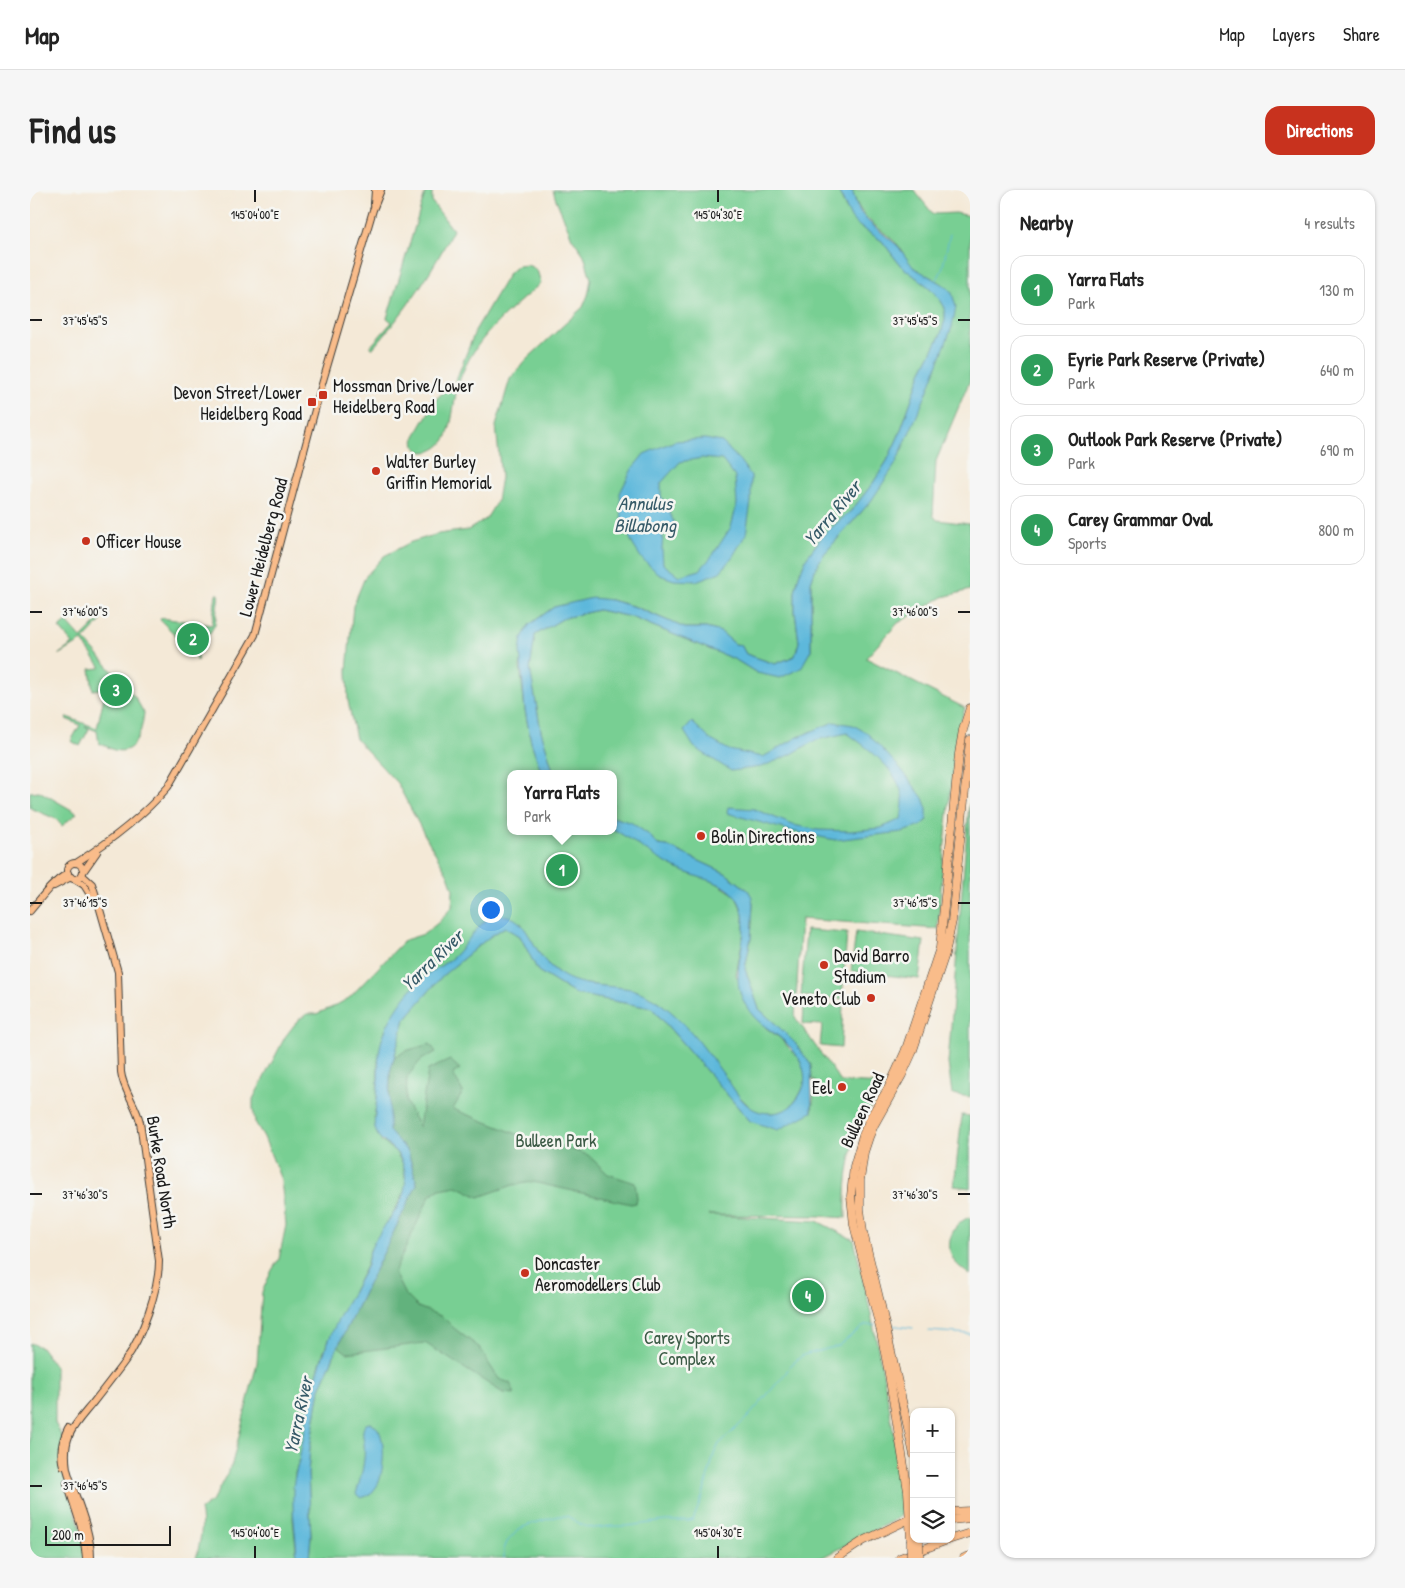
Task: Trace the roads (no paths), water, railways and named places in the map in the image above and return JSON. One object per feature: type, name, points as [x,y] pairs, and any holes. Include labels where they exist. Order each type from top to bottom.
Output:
[{"type":"highway","name":"Bulleen Road","points":[[914,1453],[878,1307],[852,1211],[851,1196],[854,1166],[863,1135],[888,1089],[905,1052],[940,948],[959,754],[963,730],[970,708]]},
{"type":"highway","name":"Bulleen Road","points":[[910,1506],[878,1307],[861,1223],[862,1166],[864,1152],[874,1125],[912,1054],[945,954],[952,920],[954,882],[970,740]]},
{"type":"highway","points":[[955,1512],[970,1511]]},
{"type":"highway","points":[[837,1558],[863,1541],[910,1518]]},
{"type":"highway","points":[[955,1520],[970,1518]]},
{"type":"highway","points":[[955,1538],[970,1533]]},
{"type":"highway","name":"Bulleen Road","points":[[912,1558],[914,1543]]},
{"type":"highway","name":"Bulleen Road","points":[[916,1543],[919,1558]]},
{"type":"highway","points":[[900,1558],[940,1543]]},
{"type":"highway","points":[[964,1558],[970,1556]]},
{"type":"main road","name":"Lower Heidelberg Road","points":[[373,210],[375,190]]},
{"type":"main road","name":"Lower Heidelberg Road","points":[[76,863],[99,849],[149,807],[168,787],[254,635],[320,391],[373,210],[381,190]]},
{"type":"main road","name":"Lower Heidelberg Road","points":[[83,873],[99,849]]},
{"type":"main road","points":[[30,912],[50,888],[70,876],[78,878],[83,873],[82,866],[76,863],[69,866],[70,876]]},
{"type":"main road","name":"Burke Road North","points":[[83,873],[92,884],[118,972],[121,1072],[140,1122],[157,1244],[159,1273],[149,1311],[126,1360],[74,1426],[68,1440],[66,1460],[69,1476],[88,1531],[91,1558]]},
{"type":"main road","name":"Burke Road North","points":[[70,876],[84,885],[100,912]]},
{"type":"main road","name":"Burke Road North","points":[[86,1558],[83,1533],[64,1474],[61,1450],[62,1441],[71,1422],[90,1400],[97,1395]]},
{"type":"water","points":[[838,190],[852,190],[857,206],[869,222],[898,246],[913,267],[947,287],[952,293],[956,307],[952,327],[926,395],[895,465],[871,501],[824,554],[816,567],[811,582],[811,650],[801,668],[780,678],[757,673],[736,660],[631,617],[598,610],[564,618],[535,635],[530,669],[541,731],[553,770],[541,770],[531,742],[525,710],[520,651],[522,638],[529,625],[554,607],[592,598],[611,600],[635,607],[685,628],[706,628],[721,632],[735,644],[741,645],[746,654],[775,664],[795,656],[799,642],[795,612],[795,592],[799,575],[807,557],[824,534],[852,510],[887,461],[899,435],[921,373],[941,334],[945,319],[945,308],[930,288],[901,266],[882,241],[856,224],[851,218]]},
{"type":"water","name":"Annulus Billabong","points":[[705,439],[722,442],[751,476],[751,502],[746,534],[733,556],[720,572],[696,581],[674,580],[660,575],[642,559],[633,545],[622,520],[620,493],[632,469],[644,454],[675,441]],"holes":[[[702,458],[722,460],[735,477],[737,504],[731,527],[712,556],[700,570],[679,576],[663,564],[663,534],[674,523],[661,496],[661,483],[680,462]]]},
{"type":"water","points":[[692,722],[711,740],[729,750],[763,757],[798,737],[834,722],[853,725],[867,733],[901,769],[923,798],[927,809],[927,820],[921,826],[902,832],[835,840],[791,831],[727,813],[728,807],[754,809],[793,825],[818,830],[851,831],[881,828],[901,819],[903,800],[901,789],[890,770],[873,753],[847,733],[816,740],[790,755],[761,767],[731,771],[694,747],[684,731]]},
{"type":"water","points":[[617,818],[632,823],[649,835],[658,845],[667,846],[725,873],[748,890],[753,904],[751,938],[745,969],[759,1009],[795,1043],[811,1065],[812,1112],[778,1130],[750,1121],[652,1008],[575,994],[538,971],[520,936],[505,927],[488,938],[442,976],[405,1019],[390,1072],[389,1131],[408,1152],[417,1184],[338,1346],[320,1389],[310,1447],[308,1474],[311,1536],[309,1558],[297,1558],[293,1486],[316,1378],[333,1329],[367,1265],[369,1253],[374,1243],[400,1203],[405,1186],[404,1167],[398,1154],[378,1136],[375,1129],[374,1118],[378,1093],[380,1047],[386,1028],[396,1009],[423,978],[454,956],[489,918],[506,916],[521,924],[541,956],[563,976],[587,984],[634,990],[650,997],[665,1007],[693,1034],[740,1098],[753,1109],[766,1113],[783,1111],[789,1108],[802,1090],[804,1073],[798,1057],[785,1042],[755,1018],[741,996],[738,968],[744,920],[742,908],[736,897],[727,888],[679,870],[617,832]]},
{"type":"water","points":[[371,1423],[380,1433],[382,1441],[382,1468],[376,1487],[370,1495],[361,1498],[356,1494],[364,1462],[363,1431],[366,1424]]},
{"type":"waterway","points":[[936,281],[942,270],[950,234]]},
{"type":"waterway","points":[[504,1558],[504,1549],[507,1542],[519,1529],[558,1516],[567,1516],[584,1526],[594,1528],[693,1520],[719,1444],[748,1417],[791,1365],[803,1355],[838,1346],[866,1325],[875,1325]]},
{"type":"waterway","points":[[889,1325],[913,1328]]},
{"type":"waterway","points":[[929,1331],[970,1334]]},
{"type":"place","name":"Mossman Drive/Lower Heidelberg Road","points":[[323,395]]},
{"type":"place","name":"Devon Street/Lower Heidelberg Road","points":[[312,402]]},
{"type":"place","name":"Walter Burley Griffin Memorial","points":[[376,471]]},
{"type":"place","name":"Officer House","points":[[86,541]]},
{"type":"place","name":"Eyrie Park Reserve (Private)","points":[[193,639]]},
{"type":"place","name":"Outlook Park Reserve (Private)","points":[[116,690]]},
{"type":"place","name":"Bolin Directions","points":[[701,836]]},
{"type":"place","name":"Yarra Flats","points":[[562,870]]},
{"type":"place","name":"David Barro Stadium","points":[[824,965]]},
{"type":"place","name":"Veneto Club","points":[[871,998]]},
{"type":"place","name":"Eel","points":[[842,1087]]},
{"type":"place","name":"Doncaster Aeromodellers Club","points":[[525,1273]]},
{"type":"place","name":"Carey Grammar Oval","points":[[808,1296]]},
{"type":"water label","name":"Yarra River","points":[[832,513]]},
{"type":"water label","name":"Yarra River","points":[[432,960]]},
{"type":"water label","name":"Yarra River","points":[[298,1415]]},
{"type":"park label","name":"Bulleen Park","points":[[556,1140]]},
{"type":"park label","name":"Carey Sports Complex","points":[[687,1347]]}]
